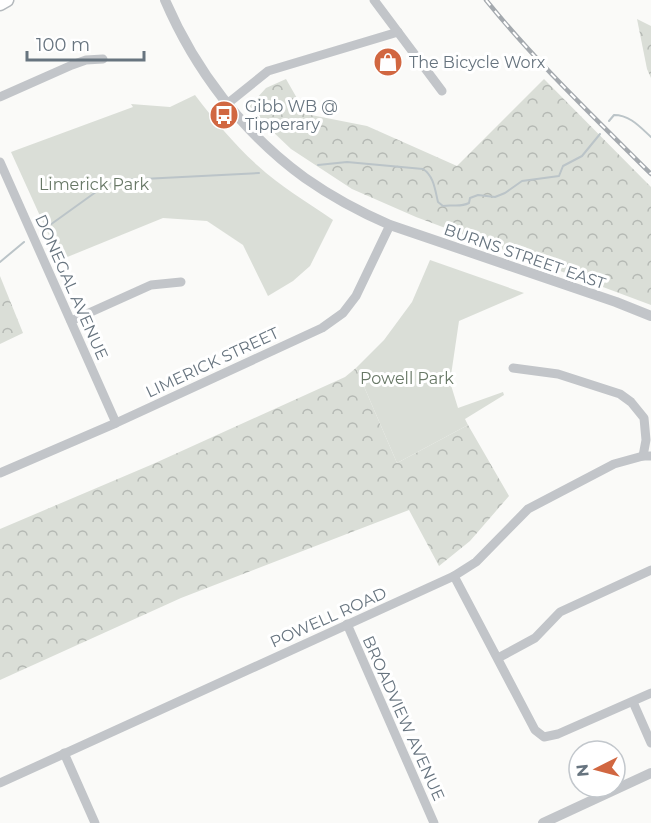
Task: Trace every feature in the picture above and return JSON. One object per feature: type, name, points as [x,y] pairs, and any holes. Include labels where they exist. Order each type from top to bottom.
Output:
[{"type":"main road","points":[[0,4],[8,0]]},
{"type":"street","name":"BURNS STREET EAST","points":[[165,0],[173,20],[193,55],[227,104],[270,149],[306,179],[341,201],[390,225],[651,316]]},
{"type":"street","points":[[374,0],[442,91]]},
{"type":"street","points":[[227,104],[268,71],[398,32]]},
{"type":"street","points":[[0,97],[72,65],[86,60],[103,59]]},
{"type":"street","name":"DONEGAL AVENUE","points":[[0,162],[116,423]]},
{"type":"street","name":"LIMERICK STREET","points":[[1,470],[116,423],[322,328],[344,313],[357,296],[390,225]]},
{"type":"street","points":[[71,321],[151,285],[181,282]]},
{"type":"street","points":[[513,368],[558,374],[620,394],[631,402],[644,418],[647,456]]},
{"type":"street","name":"POWELL ROAD","points":[[0,783],[454,576],[476,562],[528,509],[614,465],[647,456]]},
{"type":"street","points":[[498,658],[535,638],[560,612],[651,570]]},
{"type":"street","points":[[454,576],[535,730],[544,737],[558,734],[651,693]]},
{"type":"street","name":"BROADVIEW AVENUE","points":[[347,624],[434,823]]},
{"type":"street","points":[[633,702],[651,743]]},
{"type":"street","points":[[64,753],[95,823]]},
{"type":"street","points":[[543,823],[651,773]]},
{"type":"green space","points":[[637,19],[651,26],[651,78],[647,69]]},
{"type":"green space","points":[[286,79],[306,114],[367,126],[457,166],[544,79],[651,187],[651,305],[416,217],[352,189],[291,149],[248,108],[266,88]]},
{"type":"green space","name":"Limerick Park","points":[[195,95],[224,132],[257,165],[284,187],[333,220],[310,266],[293,281],[268,296],[243,245],[207,221],[163,218],[60,260],[11,152],[133,107],[131,104],[170,107]]},
{"type":"green space","name":"Powell Park","points":[[430,260],[524,293],[459,321],[450,382],[458,408],[503,392],[504,395],[465,419],[468,425],[397,463],[356,368],[384,340],[412,302]]},
{"type":"green space","points":[[0,276],[23,333],[0,344]]},
{"type":"green space","points":[[356,368],[397,463],[468,425],[509,496],[470,541],[439,566],[409,510],[181,598],[0,680],[0,529],[153,464],[345,377]]},
{"type":"waterway","points":[[609,121],[614,115],[625,117],[651,137]]},
{"type":"waterway","points":[[318,165],[347,162],[423,169],[432,179],[438,202],[443,206],[462,205],[469,203],[470,198],[478,195],[495,197],[522,181],[559,176],[563,166],[582,156],[600,134]]},
{"type":"waterway","points":[[43,230],[107,184],[123,180],[259,173]]},
{"type":"waterway","points":[[0,262],[24,242]]},
{"type":"railway","points":[[486,0],[545,68],[651,174]]},
{"type":"place","name":"The Bicycle Worx","points":[[388,62]]},
{"type":"place","name":"Gibb WB @ Tipperary","points":[[224,115]]}]
